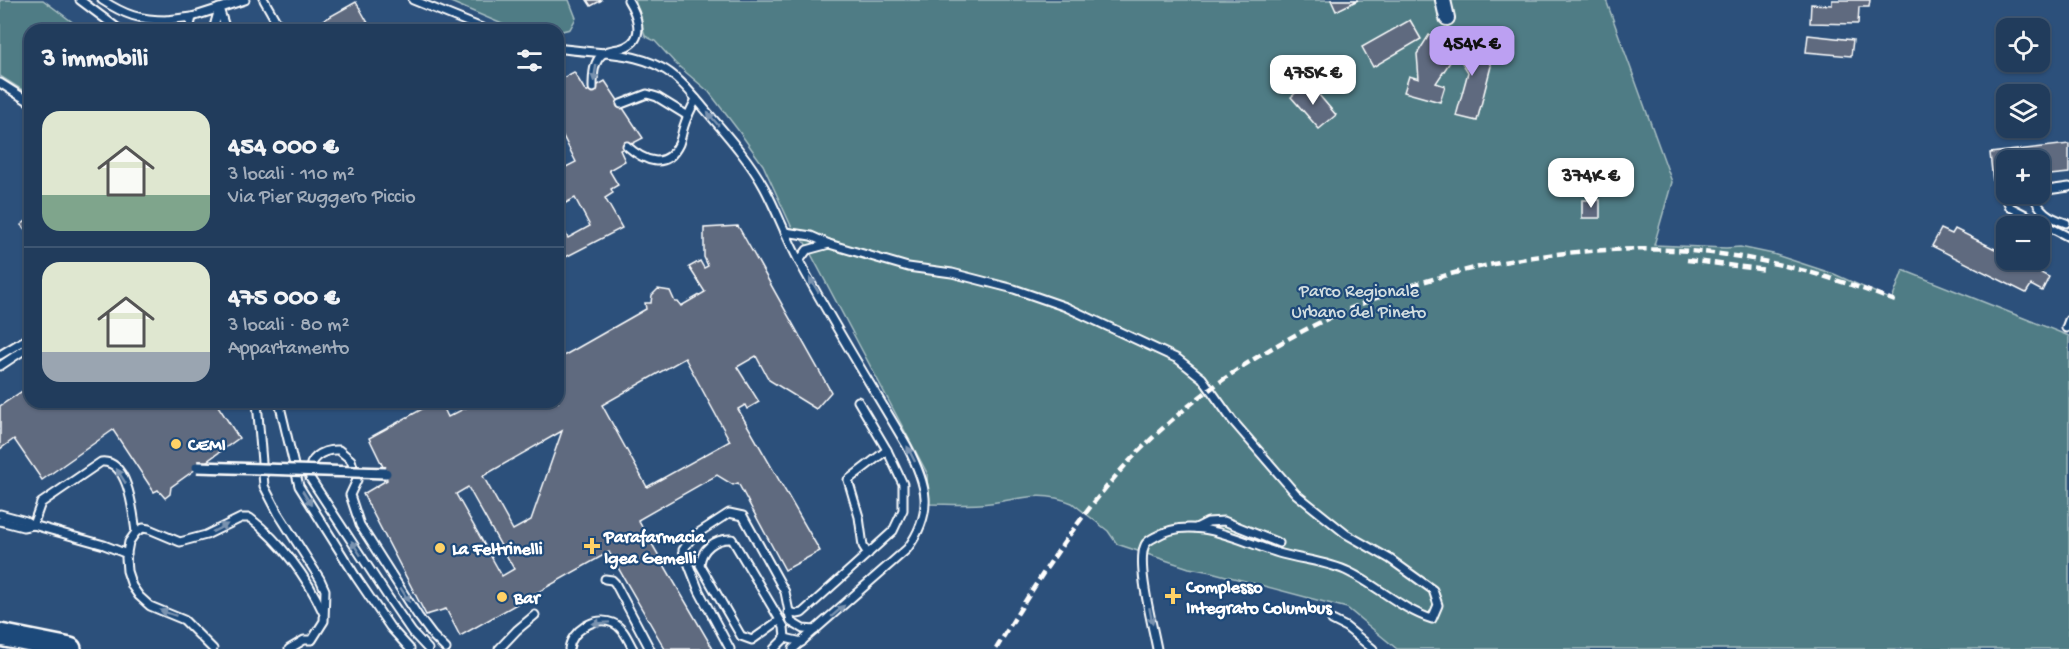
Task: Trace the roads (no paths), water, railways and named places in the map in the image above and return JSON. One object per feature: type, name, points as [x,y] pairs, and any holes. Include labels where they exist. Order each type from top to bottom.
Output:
[{"type":"main road","points":[[0,635],[69,649]]},
{"type":"street","points":[[1443,0],[1447,18]]},
{"type":"street","points":[[197,468],[386,473]]},
{"type":"lane","points":[[80,0],[112,24]]},
{"type":"lane","points":[[102,0],[119,11],[144,20],[192,17],[245,0]]},
{"type":"lane","points":[[265,0],[278,24]]},
{"type":"lane","points":[[413,0],[472,24]]},
{"type":"lane","points":[[593,88],[593,72],[604,53],[628,46],[637,36],[638,28],[634,11],[628,0]]},
{"type":"lane","points":[[215,24],[219,8]]},
{"type":"lane","points":[[219,8],[224,24]]},
{"type":"lane","points":[[190,24],[192,17]]},
{"type":"lane","points":[[161,24],[167,20]]},
{"type":"lane","points":[[564,49],[637,57],[662,68],[696,99],[750,166],[763,186],[799,261],[920,471],[925,506],[923,522],[907,549],[793,649]]},
{"type":"lane","points":[[0,83],[24,98]]},
{"type":"lane","points":[[621,104],[647,94],[657,97],[688,116]]},
{"type":"lane","points":[[627,147],[641,158],[652,162],[666,159],[678,146],[696,99]]},
{"type":"lane","points":[[2050,190],[2069,187]]},
{"type":"lane","points":[[2009,204],[2010,207],[2069,237]]},
{"type":"lane","points":[[2037,204],[2045,213],[2066,223]]},
{"type":"lane","points":[[785,232],[811,236],[829,244],[908,267],[952,273],[1014,289],[1066,307],[1178,359],[1202,378],[1232,420],[1296,494],[1346,534],[1390,559],[1433,590],[1438,605],[1432,619],[1416,614],[1348,571],[1281,554],[1207,529],[1166,530],[1146,542],[1143,552],[1144,583],[1157,649]]},
{"type":"lane","points":[[799,261],[807,250],[829,244]]},
{"type":"lane","points":[[2066,328],[2069,320]]},
{"type":"lane","points":[[0,355],[24,341]]},
{"type":"lane","points":[[0,366],[24,350]]},
{"type":"lane","points":[[788,612],[797,615],[802,613],[893,531],[903,510],[903,484],[887,450],[858,401]]},
{"type":"lane","points":[[258,408],[264,486],[324,587],[326,598],[324,621],[318,633],[312,639],[304,640],[289,649]]},
{"type":"lane","points":[[280,408],[299,486],[390,627],[410,649]]},
{"type":"lane","points":[[428,649],[412,632],[310,478],[311,462],[323,452],[339,450],[351,460],[357,480],[350,495],[360,525],[418,616],[446,649]]},
{"type":"lane","points":[[868,554],[863,546],[859,517],[849,480],[887,450]]},
{"type":"lane","points":[[33,525],[40,503],[101,462],[106,461],[117,469],[129,489],[136,531]]},
{"type":"lane","points":[[730,649],[699,591],[683,550],[692,537],[729,513],[743,516],[785,592],[791,622],[803,629],[815,630]]},
{"type":"lane","points":[[0,514],[104,544],[127,554]]},
{"type":"lane","points":[[213,649],[184,620],[150,606],[142,600],[130,581],[127,567],[129,542],[136,531],[143,528],[149,529],[180,542],[206,535],[241,518],[250,518],[288,557],[312,591],[323,612]]},
{"type":"lane","points":[[0,520],[23,527],[33,525]]},
{"type":"lane","points":[[1194,529],[1208,522],[1224,521],[1279,543]]},
{"type":"lane","points":[[780,620],[752,640],[741,636],[700,566],[701,555],[707,548],[724,539],[732,539],[780,620],[784,627],[785,638]]},
{"type":"lane","points":[[605,579],[612,580],[615,584],[650,649]]},
{"type":"lane","points":[[500,649],[535,615]]},
{"type":"lane","points":[[1332,620],[1346,627],[1373,649]]},
{"type":"lane","points":[[569,649],[571,639],[578,631],[593,623],[604,621],[614,623],[633,649]]},
{"type":"lane","points":[[785,638],[802,642]]},
{"type":"lane","points":[[774,649],[785,638]]},
{"type":"lane","points":[[300,649],[304,640]]},
{"type":"railway","points":[[996,649],[1039,579],[1086,512],[1121,470],[1176,417],[1237,370],[1302,331],[1372,300],[1445,276],[1520,259],[1596,251],[1672,250],[1729,255],[1786,266],[1814,273],[1895,301]]},
{"type":"railway","points":[[1687,260],[1767,270]]},
{"type":"place","name":"CEMI","points":[[176,444]]},
{"type":"place","name":"Parafarmacia Igea Gemelli","points":[[592,546]]},
{"type":"place","name":"La Feltrinelli","points":[[440,548]]},
{"type":"place","name":"Complesso Integrato Columbus","points":[[1173,596]]},
{"type":"place","name":"Bar","points":[[502,597]]},
{"type":"park label","name":"Parco Regionale Urbano del Pineto","points":[[1359,300]]}]
